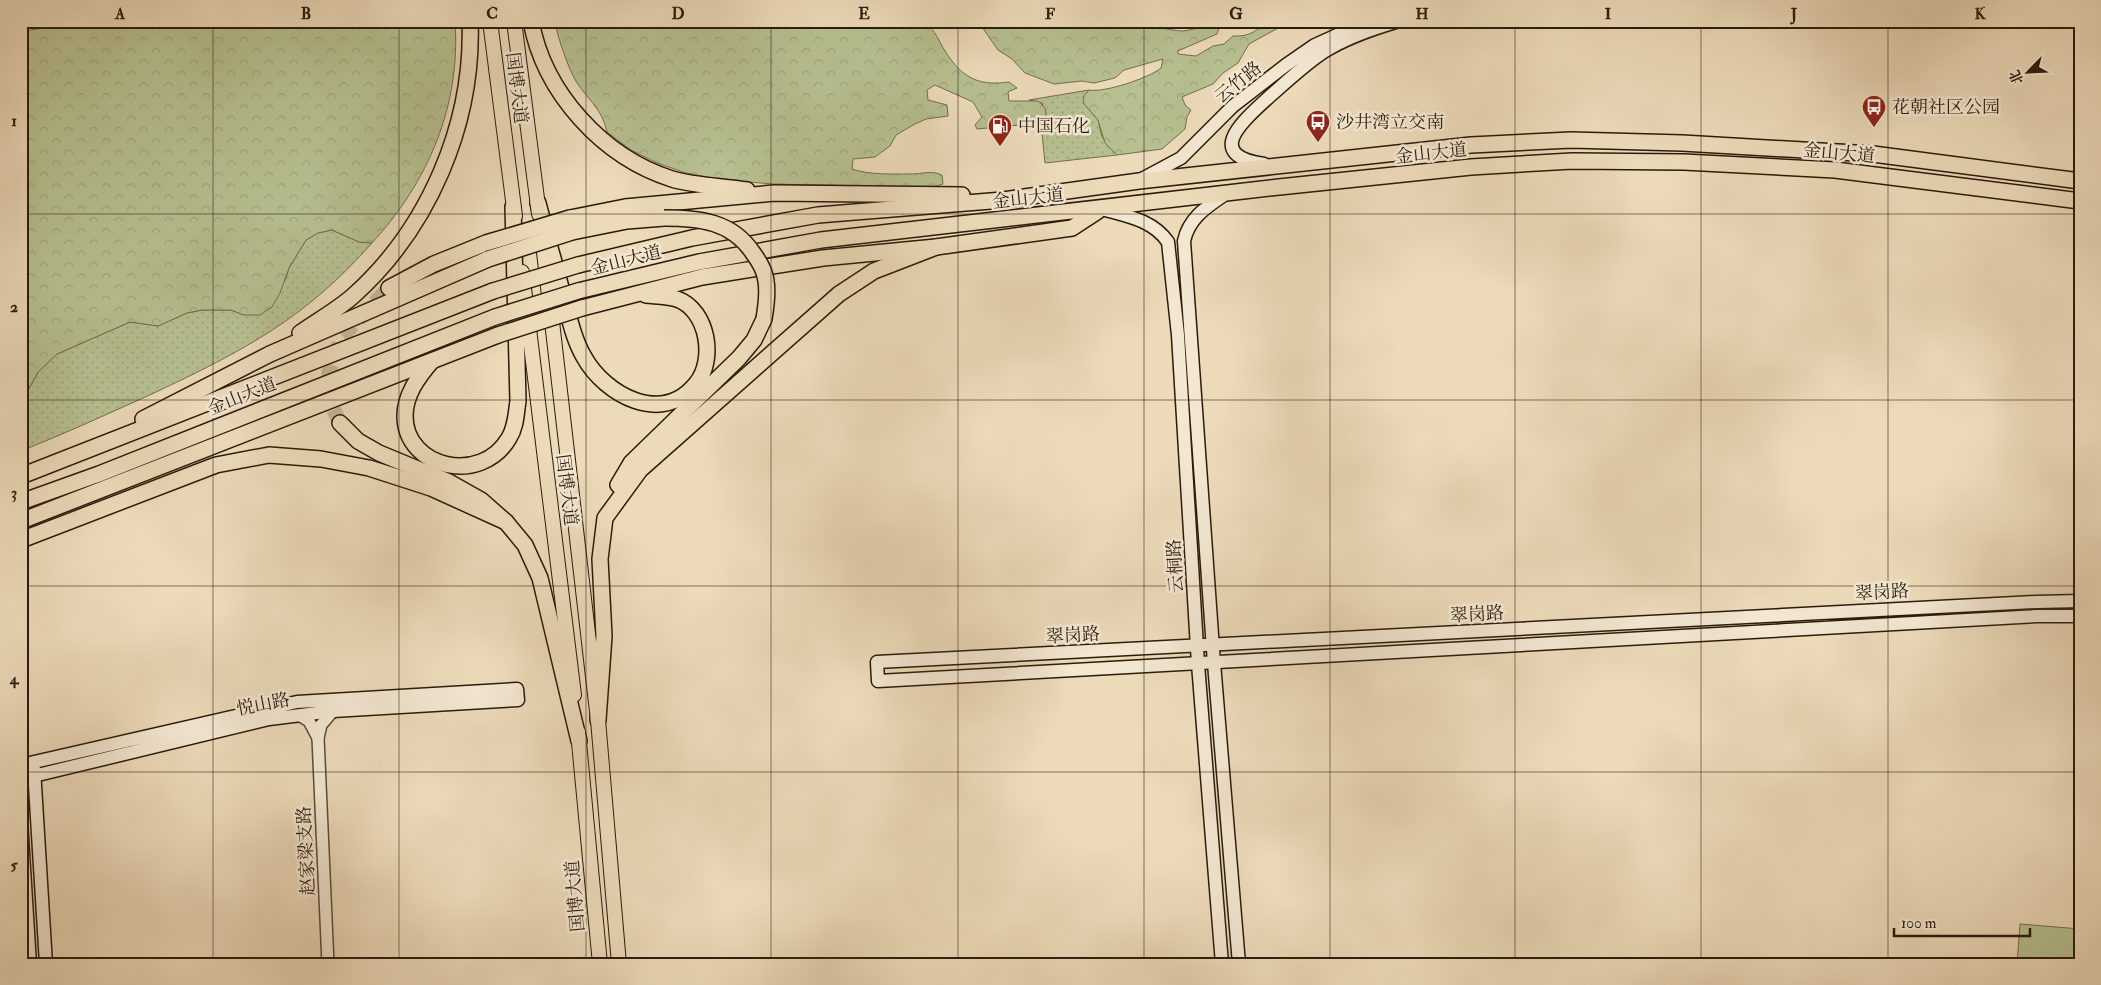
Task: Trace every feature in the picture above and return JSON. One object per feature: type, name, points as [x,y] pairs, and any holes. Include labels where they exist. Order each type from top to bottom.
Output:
[{"type":"highway","points":[[270,354],[353,296],[390,255],[423,212],[446,162],[463,107],[471,45],[470,21]]},
{"type":"highway","points":[[531,21],[542,56],[556,86],[593,132],[614,148],[638,164],[673,179],[774,193]]},
{"type":"highway","name":"金山大道","points":[[21,476],[493,291],[578,265],[692,238],[818,216],[1003,200],[1139,180],[1271,165],[1471,145],[1571,140],[1682,143],[1873,154],[2080,181]]},
{"type":"highway","name":"金山大道","points":[[21,502],[99,474],[495,317],[578,291],[699,262],[820,240],[1462,168],[1572,161],[1684,162],[1835,170],[2080,201]]},
{"type":"highway","points":[[89,449],[197,390],[270,354],[440,278],[571,225],[625,207],[774,193],[1033,195]]},
{"type":"highway","points":[[538,204],[572,330],[584,356],[599,378],[617,394],[639,403],[663,403],[681,397],[696,384],[706,368],[708,348],[703,326],[692,310],[677,299],[632,295]]},
{"type":"highway","points":[[432,360],[418,378],[409,397],[405,416],[408,432],[418,447],[436,461],[456,467],[476,465],[497,454],[509,438],[515,423],[518,401],[513,207]]},
{"type":"highway","points":[[21,521],[432,360],[498,335],[582,308],[702,277],[823,258],[936,247],[1072,228],[1102,209]]},
{"type":"highway","points":[[390,288],[434,264],[486,243],[571,225],[664,218],[692,218],[713,222],[729,229],[746,242],[759,261],[766,279],[764,319],[754,340],[739,358],[631,463],[616,488],[605,518],[600,559],[604,636],[598,720]]},
{"type":"highway","points":[[605,518],[640,470],[839,294],[874,271],[936,247]]},
{"type":"highway","points":[[340,423],[358,440],[379,453],[449,482],[480,500],[506,522],[525,545],[540,578],[579,741]]},
{"type":"highway","points":[[21,540],[216,465],[269,456],[321,459],[369,468],[431,488],[506,522]]},
{"type":"main road","name":"国博大道","points":[[490,21],[579,741],[599,960]]},
{"type":"main road","name":"国博大道","points":[[514,21],[538,204],[598,720],[619,960]]},
{"type":"main road","name":"云竹路","points":[[1139,180],[1181,158],[1233,106],[1308,50],[1368,21]]},
{"type":"main road","name":"云竹路","points":[[1271,165],[1248,162],[1234,152],[1234,137],[1244,120],[1293,75],[1321,54],[1348,39],[1399,21]]},
{"type":"main road","name":"云桐路","points":[[1227,193],[1194,218],[1186,230],[1184,242],[1212,645],[1239,964]]},
{"type":"main road","name":"云桐路","points":[[1102,209],[1150,224],[1161,231],[1168,242],[1178,335],[1198,664],[1222,964]]},
{"type":"main road","name":"翠岗路","points":[[2080,601],[2026,602],[877,662],[878,681],[2027,616],[2080,616]]},
{"type":"main road","name":"悦山路","points":[[21,779],[269,719],[332,711],[517,695],[297,702],[27,763]]},
{"type":"main road","points":[[27,763],[35,776],[46,964]]},
{"type":"main road","points":[[21,821],[30,964]]},
{"type":"street","points":[[318,738],[321,725],[332,711]]},
{"type":"street","points":[[299,715],[309,721],[318,738]]},
{"type":"street","name":"赵家梁支路","points":[[318,738],[328,964]]},
{"type":"green space","points":[[77,21],[103,24],[118,21],[455,21],[452,83],[446,113],[437,141],[424,168],[409,195],[372,243],[359,242],[332,230],[318,233],[306,240],[289,268],[280,293],[272,307],[260,315],[244,315],[231,310],[202,310],[187,313],[158,326],[130,322],[57,354],[38,372],[21,403],[21,32]]},
{"type":"green space","points":[[554,21],[923,21],[932,29],[955,65],[969,77],[987,83],[1009,82],[1017,88],[1008,92],[1009,101],[1038,101],[1045,108],[1046,114],[1041,123],[977,129],[975,125],[982,117],[973,102],[935,85],[927,90],[928,100],[947,105],[948,116],[926,119],[915,124],[896,135],[890,146],[875,157],[853,159],[852,169],[881,174],[931,172],[942,175],[943,184],[932,187],[773,184],[724,180],[686,173],[657,163],[631,150],[607,132],[599,111],[573,76]]},
{"type":"green space","points":[[989,21],[1003,24],[1006,21],[1136,21],[1179,31],[1206,26],[1219,28],[1217,34],[1178,51],[1178,54],[1196,56],[1213,46],[1224,44],[1233,36],[1249,34],[1271,22],[1291,21],[1249,44],[1238,63],[1223,73],[1213,84],[1182,97],[1185,105],[1191,110],[1187,117],[1185,129],[1162,149],[1117,155],[1105,143],[1098,120],[1084,104],[1083,97],[1089,90],[1115,87],[1147,76],[1161,68],[1163,59],[1124,70],[1115,78],[1094,83],[1082,81],[1054,84],[1025,73],[1012,59],[998,50],[982,27]]},
{"type":"green space","points":[[1089,90],[1086,93],[1088,108],[1098,120],[1102,137],[1117,155],[1045,163],[1041,123],[1046,114],[1042,103],[1029,100]]},
{"type":"green space","points":[[332,230],[359,242],[372,243],[347,270],[297,313],[244,347],[186,378],[21,451],[21,403],[38,372],[57,354],[130,322],[158,326],[187,313],[202,310],[231,310],[244,315],[285,281],[289,268],[306,240],[318,233]]},
{"type":"green space","points":[[2020,924],[2080,929],[2080,964],[2017,964]]},
{"type":"tunnel","points":[[340,423],[330,402],[329,371],[342,336],[389,288]]},
{"type":"place","name":"花朝社区公园","points":[[1874,128]]},
{"type":"place","name":"沙井湾立交南","points":[[1318,143]]},
{"type":"place","name":"中国石化","points":[[1000,147]]}]
